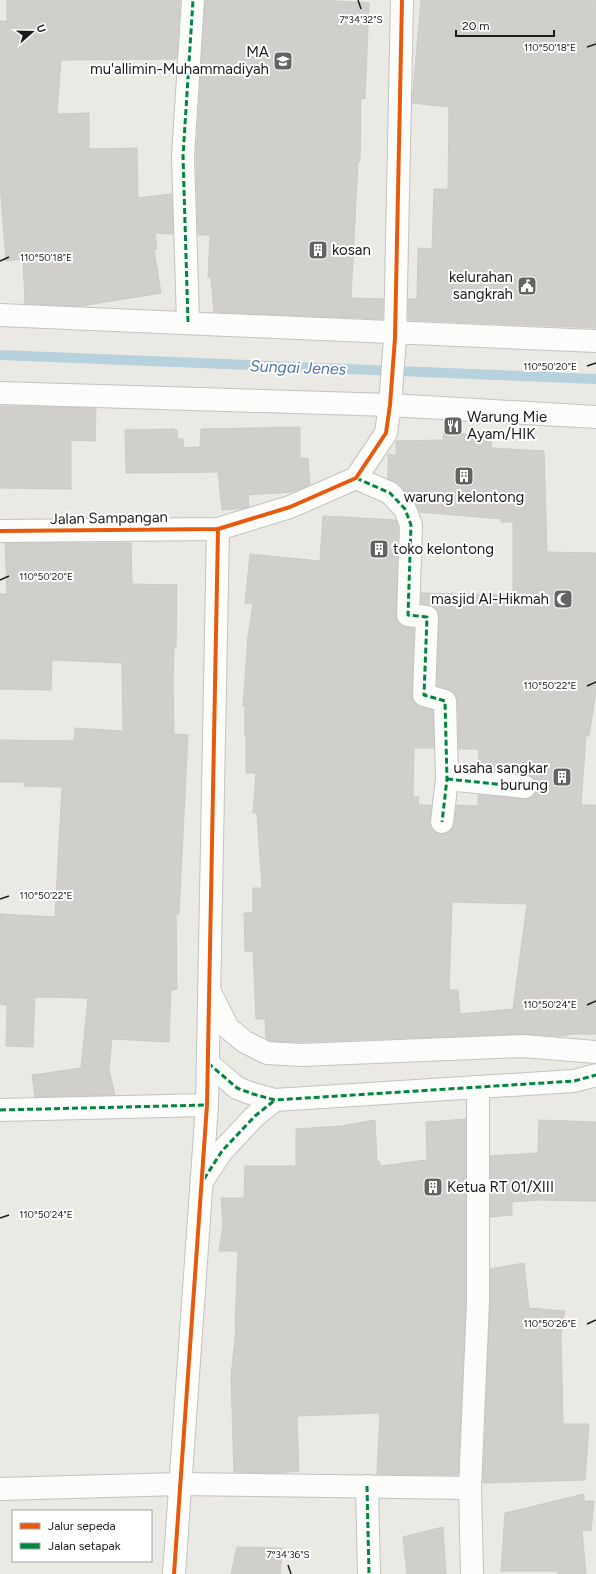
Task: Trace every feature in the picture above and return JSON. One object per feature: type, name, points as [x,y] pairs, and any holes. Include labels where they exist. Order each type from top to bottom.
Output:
[{"type":"street","points":[[188,322],[183,156],[193,0]]},
{"type":"street","points":[[402,0],[395,335],[391,399],[386,433],[356,478],[390,493],[405,509],[411,525],[408,615],[427,616],[424,694],[445,701],[446,779],[442,822]]},
{"type":"street","points":[[0,315],[188,322],[395,335],[596,341]]},
{"type":"street","points":[[0,393],[391,399],[596,417]]},
{"type":"street","name":"Jalan Sampangan","points":[[0,531],[218,529],[290,507],[356,478]]},
{"type":"street","points":[[174,1574],[207,1105],[218,529]]},
{"type":"street","points":[[446,779],[525,786]]},
{"type":"street","points":[[209,989],[228,1028],[245,1042],[267,1053],[301,1055],[523,1046],[596,1052]]},
{"type":"street","points":[[208,1063],[237,1088],[275,1100],[574,1081],[596,1075]]},
{"type":"street","points":[[472,1574],[470,1488],[478,1302],[478,1087]]},
{"type":"street","points":[[202,1182],[222,1151],[255,1116],[275,1100]]},
{"type":"street","points":[[0,1110],[207,1105]]},
{"type":"street","points":[[0,1489],[180,1484],[470,1488]]},
{"type":"street","points":[[367,1486],[369,1574]]},
{"type":"building","points":[[7,0],[180,0],[177,59],[61,60],[57,114],[89,113],[89,149],[137,148],[138,198],[172,194],[173,234],[155,233],[157,249],[154,249],[161,293],[81,306],[25,304],[23,259],[6,261],[0,184],[0,21],[7,21]]},
{"type":"building","points":[[205,0],[322,0],[369,3],[365,99],[361,98],[360,161],[358,161],[351,298],[383,299],[383,319],[214,312],[211,278],[208,277],[210,235],[198,235],[196,156]]},
{"type":"building","points":[[421,0],[596,0],[596,328],[408,320],[408,299],[417,299],[418,248],[432,249],[434,189],[448,189],[449,107],[412,103]]},
{"type":"building","points":[[0,406],[96,408],[95,441],[71,440],[71,489],[0,488]]},
{"type":"building","points":[[300,427],[300,458],[308,458],[310,485],[292,492],[248,495],[249,507],[246,508],[222,510],[218,472],[126,473],[125,430],[174,429],[177,430],[178,439],[183,439],[184,448],[200,447],[201,429]]},
{"type":"building","points":[[444,431],[492,438],[491,448],[544,451],[547,552],[596,553],[596,691],[589,736],[586,736],[581,805],[596,805],[596,1034],[559,1036],[522,1034],[301,1042],[270,1041],[266,1038],[265,1019],[256,1019],[253,951],[245,951],[244,913],[253,913],[253,888],[262,888],[257,813],[253,813],[256,773],[246,773],[245,706],[243,706],[248,636],[253,604],[245,603],[250,554],[320,561],[323,516],[396,520],[398,527],[396,615],[397,621],[401,625],[414,628],[412,700],[420,707],[433,710],[434,748],[414,748],[413,797],[419,797],[418,805],[431,805],[430,827],[434,832],[441,834],[447,833],[452,829],[457,805],[478,806],[478,795],[524,799],[530,798],[535,794],[537,789],[536,782],[532,777],[527,775],[478,770],[479,749],[459,749],[458,701],[455,694],[448,689],[437,686],[438,611],[434,607],[421,604],[421,593],[513,595],[513,522],[501,522],[501,519],[419,512],[414,501],[399,484],[388,479],[388,454],[396,455],[396,441],[443,440]],"holes":[[[452,902],[527,904],[513,1009],[460,1014],[458,990],[449,990]]]},
{"type":"building","points":[[5,543],[131,543],[132,584],[177,585],[176,647],[174,647],[173,679],[174,734],[188,735],[179,914],[176,913],[177,989],[171,990],[169,1042],[112,1039],[109,1070],[115,1095],[35,1097],[32,1075],[81,1068],[88,998],[35,997],[33,1047],[6,1046],[7,1005],[0,1004],[0,914],[55,917],[62,787],[24,786],[24,782],[0,782],[0,740],[74,741],[75,728],[123,731],[122,663],[52,660],[51,690],[0,689],[0,594],[7,594]]},
{"type":"building","points":[[466,1119],[466,1302],[458,1475],[377,1474],[380,1413],[297,1416],[299,1471],[276,1473],[234,1472],[231,1377],[236,1328],[238,1251],[219,1251],[223,1225],[221,1198],[244,1198],[245,1166],[296,1166],[296,1129],[342,1126],[375,1120],[377,1161],[379,1161],[380,1166],[427,1160],[426,1122]]},
{"type":"building","points":[[539,1120],[596,1122],[596,1201],[538,1200],[512,1202],[512,1215],[490,1217],[490,1156],[538,1153]]},
{"type":"building","points":[[524,1263],[529,1308],[565,1311],[561,1334],[563,1424],[589,1424],[585,1480],[483,1483],[490,1269]]},
{"type":"building","points":[[584,1494],[584,1501],[594,1501],[591,1531],[582,1530],[586,1574],[558,1574],[558,1571],[501,1571],[505,1513]]},
{"type":"building","points":[[443,1527],[446,1574],[407,1574],[403,1537]]},
{"type":"building","points":[[237,1547],[282,1548],[280,1574],[231,1574]]},
{"type":"waterway","name":"Sungai Jenes","points":[[0,355],[596,379]]},
{"type":"marked path","points":[[188,322],[183,156],[193,0]]},
{"type":"marked path","points":[[356,478],[390,493],[405,509],[411,525],[408,615],[427,617],[424,695],[445,701],[447,779],[442,822]]},
{"type":"marked path","points":[[447,779],[525,787]]},
{"type":"marked path","points":[[208,1063],[237,1088],[275,1100],[574,1081],[596,1075]]},
{"type":"marked path","points":[[204,1179],[222,1151],[255,1116],[275,1100]]},
{"type":"marked path","points":[[0,1110],[207,1105]]},
{"type":"marked path","points":[[367,1486],[369,1574]]},
{"type":"cycle path","points":[[0,531],[218,529],[290,507],[356,478],[386,433],[390,405],[395,338],[402,0]]},
{"type":"cycle path","points":[[174,1574],[207,1105],[218,529]]},
{"type":"place","name":"MA mu'allimin-Muhammadiyah","points":[[283,61]]},
{"type":"place","name":"kosan","points":[[318,250]]},
{"type":"place","name":"kelurahan sangkrah","points":[[527,286]]},
{"type":"place","name":"Warung Mie Ayam/HIK","points":[[453,426]]},
{"type":"place","name":"warung kelontong","points":[[464,476]]},
{"type":"place","name":"toko kelontong","points":[[379,549]]},
{"type":"place","name":"masjid Al-Hikmah","points":[[563,599]]},
{"type":"place","name":"usaha sangkar burung","points":[[562,777]]},
{"type":"place","name":"Ketua RT 01/XIII","points":[[433,1187]]}]
